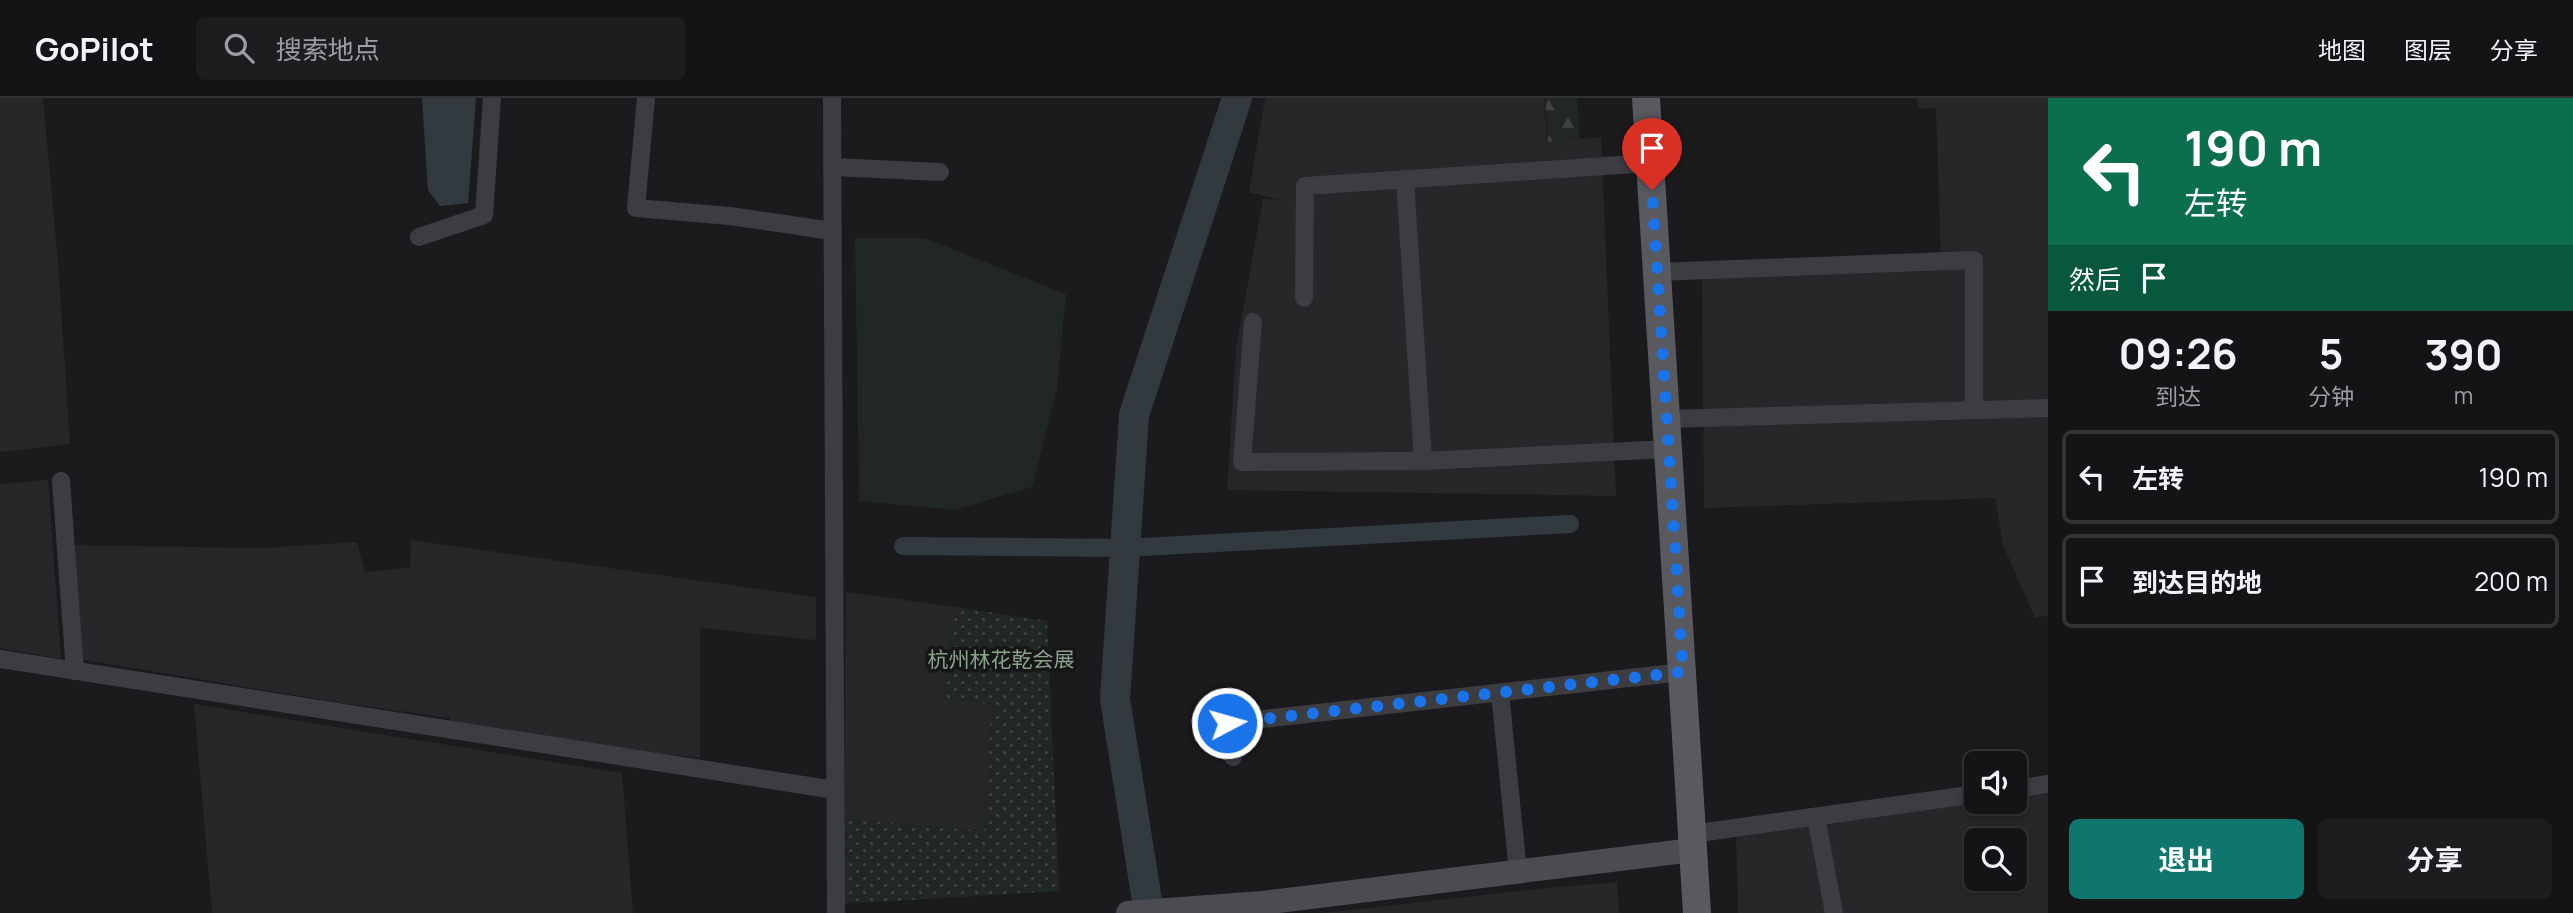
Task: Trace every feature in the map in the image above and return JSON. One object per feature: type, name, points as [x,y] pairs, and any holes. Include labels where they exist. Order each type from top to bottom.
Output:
[{"type":"main road","points":[[1646,98],[1697,913]]},
{"type":"street","points":[[419,237],[484,215],[492,98]]},
{"type":"street","points":[[646,98],[636,208],[730,216],[832,231]]},
{"type":"street","points":[[832,98],[836,913]]},
{"type":"street","points":[[1304,298],[1305,186],[1650,163]]},
{"type":"street","points":[[832,167],[940,172]]},
{"type":"street","points":[[1405,179],[1423,461]]},
{"type":"street","points":[[1657,272],[1974,260],[1974,410]]},
{"type":"street","points":[[1253,322],[1242,462],[1423,461],[1669,449]]},
{"type":"street","points":[[1667,419],[2048,408]]},
{"type":"street","points":[[61,481],[75,671]]},
{"type":"street","points":[[0,659],[835,790]]},
{"type":"street","points":[[1233,757],[1227,723],[1683,672]]},
{"type":"street","points":[[1500,692],[1518,872]]},
{"type":"street","points":[[2027,787],[2048,784]]},
{"type":"street","points":[[1128,913],[1262,903],[1518,872],[1693,842],[1816,817],[1964,796]]},
{"type":"street","points":[[1816,817],[1834,913]]},
{"type":"shaded area","points":[[0,98],[43,98],[58,262],[70,444],[0,452]]},
{"type":"shaded area","points":[[422,98],[476,98],[468,203],[440,206],[428,190]]},
{"type":"shaded area","points":[[1265,98],[1544,98],[1547,142],[1601,137],[1616,496],[1227,490],[1236,349],[1263,199],[1283,200],[1249,192]]},
{"type":"shaded area","points":[[1917,98],[2048,98],[2048,615],[2035,618],[2003,545],[1995,498],[1704,508],[1702,262],[1941,259],[1936,108],[1919,109]]},
{"type":"shaded area","points":[[48,480],[61,659],[0,648],[0,484]]},
{"type":"shaded area","points":[[411,540],[816,597],[816,640],[700,628],[700,758],[451,730],[450,718],[335,702],[74,658],[70,545],[262,548],[357,542],[365,572],[410,567]]},
{"type":"shaded area","name":"杭州林花乾会展","points":[[846,592],[956,607],[941,698],[992,704],[984,831],[844,819]]},
{"type":"shaded area","points":[[194,704],[622,773],[633,913],[212,913]]},
{"type":"shaded area","points":[[2048,793],[2048,913],[1738,913],[1736,837],[1964,804],[1964,814],[2027,814],[2027,795]]},
{"type":"shaded area","points":[[1617,882],[1619,913],[1323,913],[1546,888]]},
{"type":"green space","points":[[1545,98],[1577,98],[1580,139],[1548,142]]},
{"type":"green space","points":[[855,238],[925,238],[1066,294],[1057,390],[1032,487],[954,510],[859,501]]},
{"type":"green space","name":"杭州林花乾会展","points":[[956,607],[1047,621],[1059,891],[842,904],[844,819],[984,831],[992,704],[941,699]]},
{"type":"waterway","points":[[1149,913],[1115,699],[1134,415],[1237,98]]},
{"type":"waterway","points":[[903,546],[1125,548],[1570,524]]},
{"type":"route","points":[[1227,723],[1683,672],[1652,190]]}]
